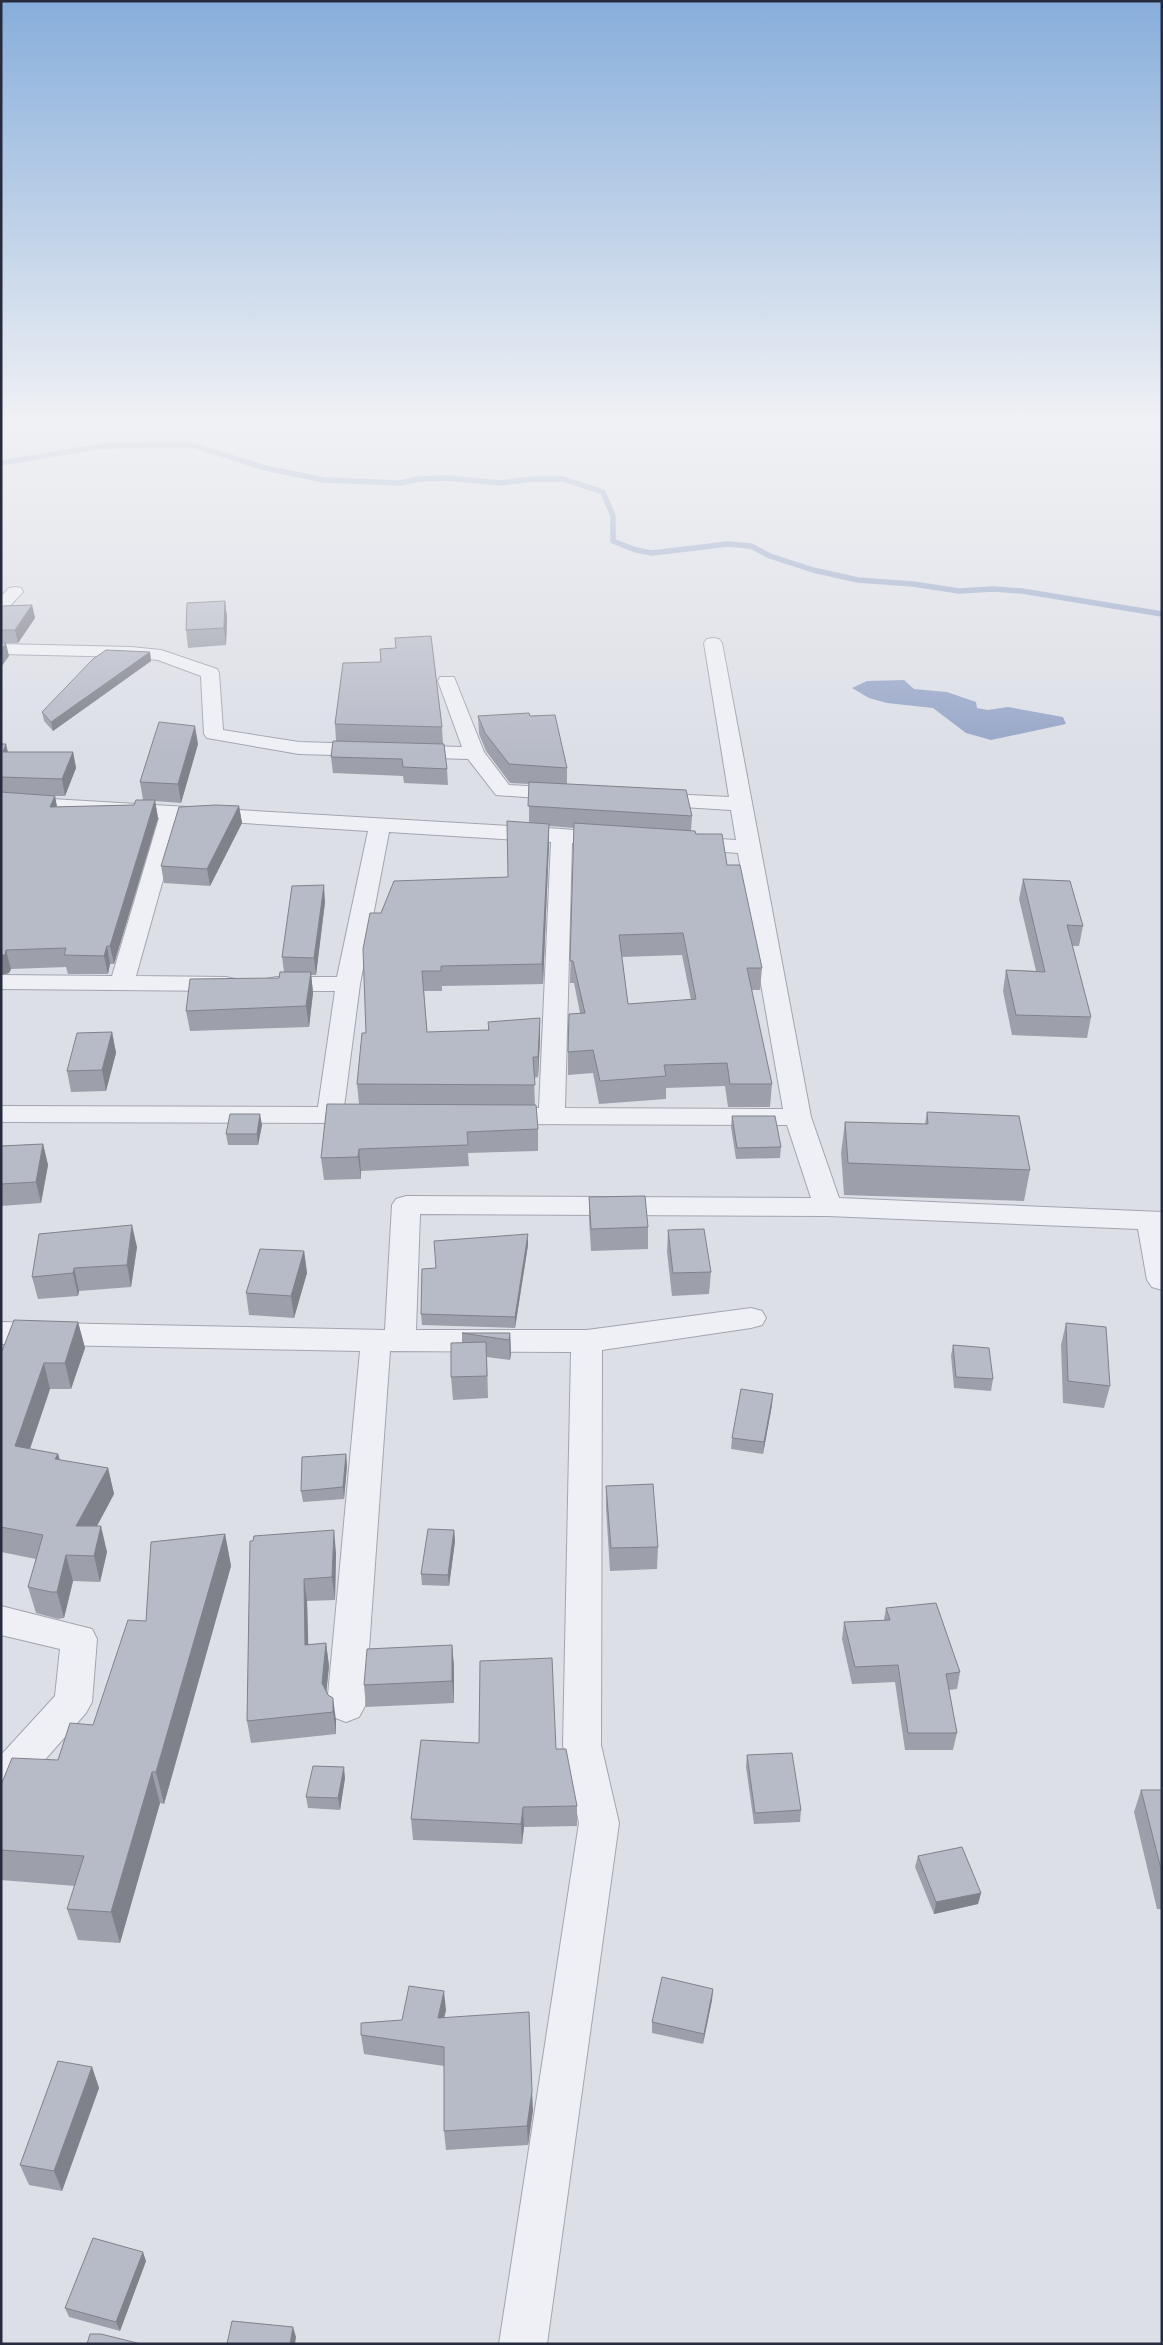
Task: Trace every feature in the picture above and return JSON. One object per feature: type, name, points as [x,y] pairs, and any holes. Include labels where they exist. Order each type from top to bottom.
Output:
[{"type":"street","points":[[1,605],[15,592]]},
{"type":"street","points":[[714,643],[748,847],[798,1117],[828,1207]]},
{"type":"street","points":[[1,649],[131,652],[160,655],[210,673],[214,734],[299,748],[474,753]]},
{"type":"street","points":[[447,681],[474,753],[503,791],[582,795]]},
{"type":"street","points":[[632,798],[741,804]]},
{"type":"street","points":[[1,802],[631,840]]},
{"type":"street","points":[[122,983],[172,811]]},
{"type":"street","points":[[330,1115],[348,984],[380,824]]},
{"type":"street","points":[[552,1116],[562,835]]},
{"type":"street","points":[[670,842],[748,847]]},
{"type":"street","points":[[1,982],[348,984]]},
{"type":"street","points":[[1,1114],[388,1115]]},
{"type":"street","points":[[475,1116],[798,1117]]},
{"type":"street","points":[[346,1706],[388,1340],[406,1205],[828,1207],[1156,1220],[1162,1280]]},
{"type":"street","points":[[1,1333],[388,1340],[586,1341],[751,1318]]},
{"type":"street","points":[[523,2344],[599,1823],[582,1745],[586,1341]]},
{"type":"street","points":[[1,1620],[79,1639],[72,1702],[1,1782]]},
{"type":"water","points":[[904,680],[914,689],[947,692],[976,702],[977,708],[988,710],[1008,707],[1063,717],[1066,724],[991,740],[966,733],[933,708],[887,703],[869,698],[852,688],[867,681]]},
{"type":"building","points":[[225,601],[224,628],[186,630],[187,603]]},
{"type":"building","points":[[32,605],[15,630],[1,630],[1,606]]},
{"type":"building","points":[[431,636],[442,727],[335,724],[343,663],[381,662],[380,649],[396,648],[395,638]]},
{"type":"building","points":[[1,643],[6,643],[1,650]]},
{"type":"building","points":[[106,650],[150,652],[51,722],[42,712],[93,659]]},
{"type":"building","points":[[529,713],[530,716],[555,715],[567,768],[509,764],[485,733],[478,716]]},
{"type":"building","points":[[159,722],[195,726],[178,784],[140,782]]},
{"type":"building","points":[[333,741],[444,744],[447,769],[403,767],[402,759],[331,757]]},
{"type":"building","points":[[1,744],[6,744],[3,752],[73,752],[62,779],[1,777]]},
{"type":"building","points":[[529,782],[686,790],[692,816],[528,806]]},
{"type":"building","points":[[1,792],[55,796],[50,807],[134,805],[136,800],[155,800],[110,946],[107,946],[104,956],[64,955],[66,948],[6,950],[5,955],[1,955]]},
{"type":"building","points":[[239,806],[207,869],[161,866],[179,807]]},
{"type":"building","points":[[507,821],[549,824],[542,964],[441,966],[441,971],[422,971],[427,1032],[489,1030],[488,1022],[540,1018],[538,1057],[533,1057],[535,1085],[357,1084],[362,1033],[366,1033],[363,949],[370,913],[381,913],[394,881],[508,877]]},
{"type":"building","points":[[574,823],[695,831],[696,834],[722,834],[727,865],[740,865],[762,968],[747,968],[772,1084],[730,1084],[727,1063],[664,1065],[666,1076],[600,1081],[593,1050],[568,1052],[569,1014],[585,1013],[573,961],[570,961]],"holes":[[[683,933],[696,999],[628,1004],[619,935]]]},
{"type":"building","points":[[1023,879],[1070,881],[1083,926],[1067,925],[1091,1017],[1016,1015],[1006,970],[1045,972]]},
{"type":"building","points":[[324,885],[314,958],[282,957],[292,886]]},
{"type":"building","points":[[280,972],[311,972],[306,1006],[186,1011],[190,979],[279,978]]},
{"type":"building","points":[[112,1032],[102,1070],[67,1071],[77,1033]]},
{"type":"building","points":[[327,1104],[536,1105],[538,1129],[467,1132],[468,1145],[359,1149],[358,1157],[321,1158]]},
{"type":"building","points":[[927,1112],[1019,1116],[1030,1170],[848,1163],[845,1122],[928,1124]]},
{"type":"building","points":[[230,1114],[260,1114],[257,1134],[226,1134]]},
{"type":"building","points":[[732,1116],[775,1116],[781,1147],[737,1148]]},
{"type":"building","points":[[43,1144],[36,1182],[1,1184],[1,1146]]},
{"type":"building","points":[[645,1196],[648,1227],[591,1229],[589,1197]]},
{"type":"building","points":[[132,1225],[127,1265],[74,1268],[73,1273],[32,1277],[39,1234]]},
{"type":"building","points":[[704,1229],[711,1272],[673,1273],[668,1230]]},
{"type":"building","points":[[528,1234],[515,1317],[421,1314],[422,1269],[436,1268],[434,1241]]},
{"type":"building","points":[[260,1249],[304,1251],[291,1296],[246,1293]]},
{"type":"building","points":[[14,1320],[78,1322],[65,1363],[44,1363],[15,1446],[58,1454],[55,1459],[108,1468],[76,1526],[101,1526],[94,1556],[66,1555],[57,1592],[28,1587],[43,1535],[1,1527],[1,1351]]},
{"type":"building","points":[[1066,1323],[1106,1327],[1110,1386],[1068,1381]]},
{"type":"building","points":[[462,1333],[510,1333],[509,1340]]},
{"type":"building","points":[[486,1342],[487,1376],[451,1377],[451,1343]]},
{"type":"building","points":[[953,1345],[989,1348],[993,1379],[956,1377]]},
{"type":"building","points":[[741,1389],[773,1394],[764,1442],[732,1438]]},
{"type":"building","points":[[346,1454],[343,1487],[301,1491],[302,1457]]},
{"type":"building","points":[[653,1484],[658,1547],[611,1548],[606,1486]]},
{"type":"building","points":[[428,1529],[454,1530],[448,1575],[421,1574]]},
{"type":"building","points":[[334,1530],[332,1577],[304,1579],[305,1645],[326,1643],[322,1683],[328,1695],[333,1698],[333,1712],[247,1721],[250,1541],[253,1541],[254,1536]]},
{"type":"building","points":[[225,1534],[156,1772],[152,1772],[111,1912],[67,1909],[84,1856],[1,1850],[1,1785],[12,1758],[58,1760],[70,1723],[93,1725],[128,1620],[146,1621],[151,1542]]},
{"type":"building","points":[[936,1603],[960,1672],[946,1674],[957,1733],[908,1733],[898,1665],[855,1667],[844,1622],[890,1620],[886,1608]]},
{"type":"building","points":[[452,1645],[452,1681],[364,1685],[367,1649]]},
{"type":"building","points":[[552,1658],[556,1749],[566,1749],[577,1806],[523,1807],[521,1824],[411,1819],[421,1740],[479,1743],[480,1661]]},
{"type":"building","points":[[792,1753],[801,1810],[755,1813],[747,1755]]},
{"type":"building","points":[[313,1766],[344,1767],[338,1798],[306,1797]]},
{"type":"building","points":[[1141,1790],[1162,1790],[1162,1873]]},
{"type":"building","points":[[962,1847],[981,1893],[936,1902],[918,1856]]},
{"type":"building","points":[[662,1977],[713,1989],[704,2034],[652,2022]]},
{"type":"building","points":[[409,1986],[444,1991],[438,2018],[529,2012],[532,2091],[527,2126],[444,2131],[444,2047],[361,2035],[361,2023],[402,2020]]},
{"type":"building","points":[[58,2061],[92,2067],[54,2171],[20,2165]]},
{"type":"building","points":[[93,2238],[143,2252],[116,2322],[65,2308]]},
{"type":"building","points":[[232,2321],[293,2327],[290,2344],[227,2344]]},
{"type":"building","points":[[90,2334],[101,2334],[141,2344],[87,2344]]},
{"type":"waterway","points":[[613,533],[613,541],[636,550],[652,553],[728,544],[751,546],[770,556],[813,570],[858,580],[913,584],[959,591],[993,589],[1022,591],[1162,614]]}]
